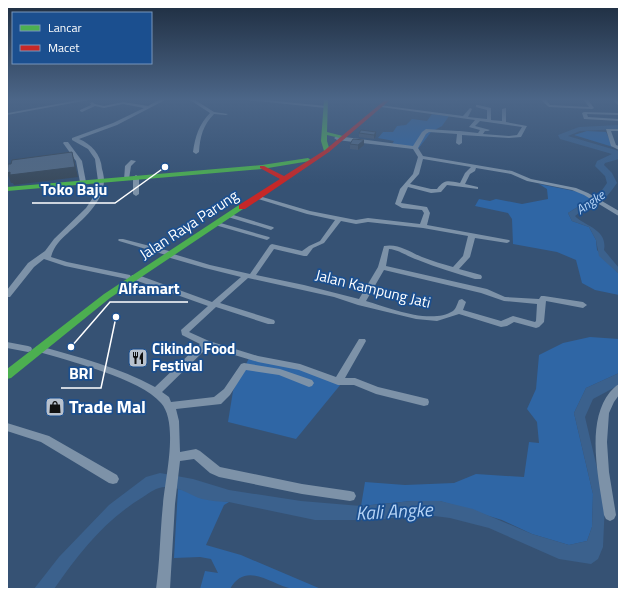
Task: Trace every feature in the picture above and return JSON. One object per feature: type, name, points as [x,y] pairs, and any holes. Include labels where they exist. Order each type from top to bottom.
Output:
[{"type":"main road","points":[[324,128],[326,149]]},
{"type":"main road","name":"Jalan Raya Parung","points":[[168,254],[326,149],[353,128]]},
{"type":"main road","points":[[324,133],[341,138]]},
{"type":"main road","name":"Jalan Raya Parung","points":[[7,366],[33,349],[131,277],[230,216],[308,160],[326,149]]},
{"type":"main road","points":[[7,189],[262,167],[308,160]]},
{"type":"main road","points":[[262,167],[283,178]]},
{"type":"main road","name":"Jalan Raya Parung","points":[[7,375],[33,349]]},
{"type":"street","points":[[7,295],[31,265],[47,253],[53,244],[90,209],[98,192],[101,180],[100,168],[95,154],[87,144],[74,140],[105,128]]},
{"type":"street","points":[[196,152],[201,128]]},
{"type":"street","points":[[476,128],[511,133]]},
{"type":"street","points":[[415,148],[424,133],[428,130],[517,137],[524,128]]},
{"type":"street","points":[[480,135],[483,129]]},
{"type":"street","points":[[619,130],[608,130],[614,146],[619,148]]},
{"type":"street","points":[[459,143],[460,132]]},
{"type":"street","points":[[341,138],[415,148],[421,157],[473,169],[480,173],[484,168],[505,172],[529,180],[574,189],[586,194],[619,214]]},
{"type":"street","points":[[66,143],[79,160],[83,182]]},
{"type":"street","points":[[421,157],[416,174],[399,196],[398,205],[425,208],[427,213],[423,226]]},
{"type":"street","points":[[126,179],[128,166],[134,161]]},
{"type":"street","points":[[505,172],[513,167]]},
{"type":"street","points":[[462,185],[466,176],[473,169]]},
{"type":"street","points":[[136,177],[136,194]]},
{"type":"street","points":[[406,185],[433,191],[439,191],[444,184],[447,183],[476,188]]},
{"type":"street","points":[[257,197],[309,213],[356,222],[368,220],[423,226],[507,240]]},
{"type":"street","points":[[230,216],[272,228]]},
{"type":"street","points":[[340,219],[322,242],[311,247],[304,254],[272,246],[249,275],[184,332],[206,343],[245,355],[300,367],[338,381],[355,382],[376,390],[424,402]]},
{"type":"street","points":[[217,224],[267,238]]},
{"type":"street","points":[[454,270],[466,258],[472,235]]},
{"type":"street","name":"Jalan Kampung Jati","points":[[121,240],[200,265],[325,292],[361,303],[431,319],[452,315],[458,311]]},
{"type":"street","points":[[361,303],[382,267],[386,248],[388,247],[407,251],[419,258],[478,277]]},
{"type":"street","points":[[47,253],[47,258],[51,261],[131,277],[271,322]]},
{"type":"street","points":[[382,267],[484,291],[504,299],[541,302]]},
{"type":"street","points":[[462,302],[458,311],[501,324],[513,319],[536,325],[540,322],[541,302],[544,298],[583,305]]},
{"type":"street","points":[[338,381],[362,341]]},
{"type":"street","points":[[155,392],[206,343]]},
{"type":"street","points":[[7,345],[33,349],[108,370],[155,392],[165,400],[169,406],[174,430],[175,457],[163,589]]},
{"type":"street","points":[[169,406],[217,400],[227,392],[244,366],[280,372],[309,384]]},
{"type":"street","points":[[610,515],[602,437],[603,420],[609,400],[619,388]]},
{"type":"street","points":[[7,427],[45,439],[113,479]]},
{"type":"street","points":[[175,457],[196,454],[214,470],[219,472],[350,496]]},
{"type":"shaded area","points":[[396,128],[439,128],[431,132],[418,149],[391,146],[394,141],[378,138],[383,132],[393,132]]},
{"type":"shaded area","points":[[587,131],[606,132],[613,147],[574,135]]},
{"type":"shaded area","points":[[539,184],[579,192],[592,198],[568,213],[572,221],[589,227],[596,240],[597,250],[619,274],[619,295],[595,290],[582,283],[576,260],[557,252],[513,244],[512,219],[508,213],[475,206],[479,199],[490,201],[496,199],[522,204],[548,199],[547,189]]},
{"type":"shaded area","points":[[590,337],[619,339],[619,373],[586,388],[574,413],[593,494],[592,527],[587,541],[569,545],[532,534],[502,520],[440,501],[412,501],[361,506],[365,482],[405,485],[454,483],[476,474],[524,477],[529,442],[539,443],[537,422],[527,409],[536,389],[539,355],[563,343]]},
{"type":"shaded area","points":[[249,358],[290,365],[341,384],[296,439],[228,422],[233,391]]},
{"type":"shaded area","points":[[178,489],[184,490],[201,498],[229,502],[224,505],[206,545],[241,555],[321,589],[293,589],[251,575],[244,576],[236,581],[230,589],[200,589],[205,571],[218,573],[211,559],[200,557],[174,558]]},
{"type":"water","points":[[607,189],[610,190],[607,196],[589,205],[575,216],[599,233],[604,243],[604,250],[619,268],[619,274],[599,256],[596,240],[589,227],[572,221],[568,213]]},
{"type":"water","name":"Kali Angke","points":[[619,373],[619,385],[593,399],[585,417],[605,502],[603,547],[598,559],[591,564],[559,559],[489,528],[450,518],[419,514],[378,520],[315,520],[229,502],[202,499],[179,489],[162,487],[156,489],[129,506],[105,527],[83,550],[54,589],[34,589],[59,557],[109,505],[146,477],[160,473],[193,479],[229,490],[301,501],[361,506],[412,501],[440,501],[473,509],[532,534],[569,545],[587,541],[592,527],[593,494],[574,413],[586,388]]},
{"type":"building","points":[[361,130],[376,132],[374,135],[359,133]]},
{"type":"building","points":[[353,139],[364,140],[358,145],[350,144]]},
{"type":"building","points":[[72,152],[75,167],[10,175],[10,172],[7,173],[8,164],[11,164],[12,160]]},
{"type":"waterway","name":"Angke","points":[[603,128],[579,129],[562,135],[563,137],[604,148],[619,154]]},
{"type":"waterway","name":"Angke","points":[[595,199],[603,195],[612,183],[609,175],[599,166],[601,161],[610,157],[619,156]]},
{"type":"traffic: fast","points":[[325,128],[324,141],[327,151]]},
{"type":"traffic: fast","points":[[324,133],[344,137]]},
{"type":"traffic: fast","points":[[7,189],[262,167],[308,160]]},
{"type":"traffic: fast","points":[[7,375],[107,296],[242,207]]},
{"type":"traffic: jam","points":[[242,207],[327,151],[355,128]]},
{"type":"traffic: jam","points":[[262,167],[285,179]]},
{"type":"place","name":"Toko Baju","points":[[165,167]]},
{"type":"place","name":"BRI","points":[[116,317]]},
{"type":"place","name":"Alfamart","points":[[71,347]]},
{"type":"place","name":"Cikindo Food Festival","points":[[138,358]]},
{"type":"place","name":"Trade Mal","points":[[55,407]]}]
